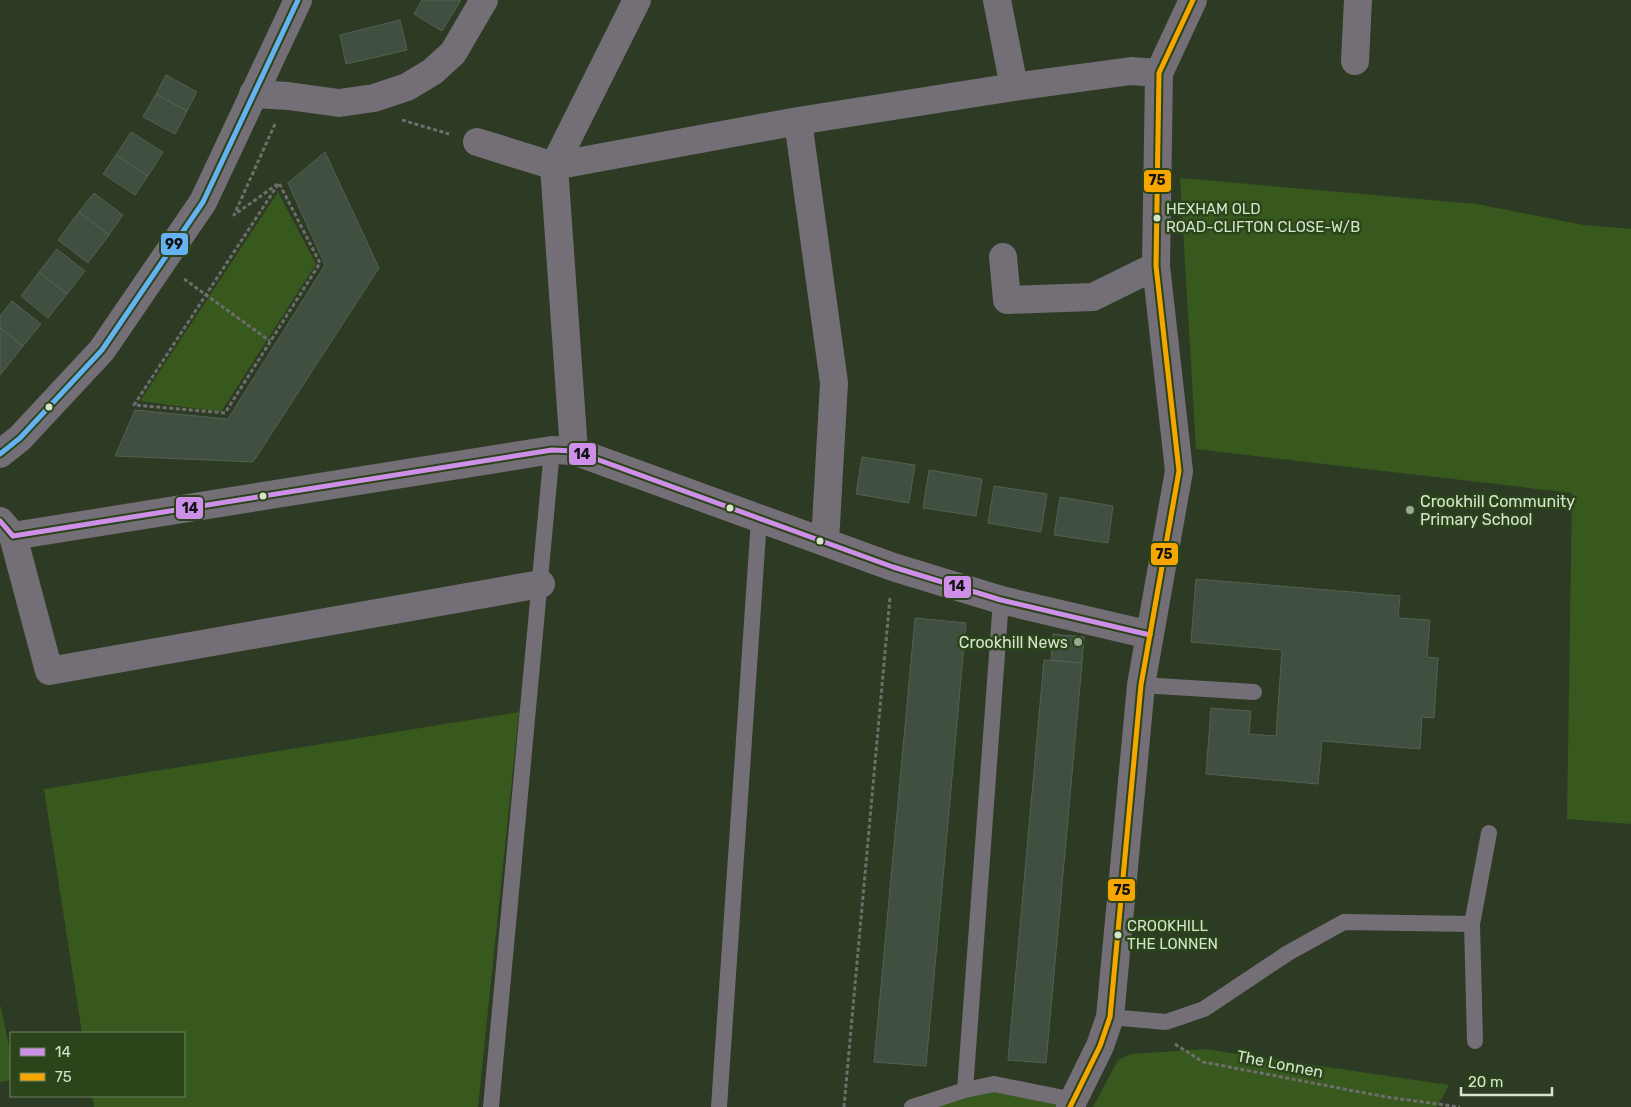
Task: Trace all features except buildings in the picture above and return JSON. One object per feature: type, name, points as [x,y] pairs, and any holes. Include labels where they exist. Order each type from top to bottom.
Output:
[{"type":"street","points":[[0,454],[20,438],[102,350],[202,202],[298,0]]},
{"type":"street","points":[[253,94],[288,96],[339,103],[374,98],[407,87],[432,72],[453,53],[484,0]]},
{"type":"street","points":[[563,450],[554,166],[637,0]]},
{"type":"street","points":[[997,0],[1014,87]]},
{"type":"street","points":[[1072,1104],[1100,1046],[1110,1017],[1141,685],[1179,472],[1156,266],[1159,73],[1193,0]]},
{"type":"street","points":[[1355,61],[1358,0]]},
{"type":"street","points":[[477,142],[554,166],[798,121],[1014,87],[1131,71],[1159,73]]},
{"type":"street","points":[[798,121],[834,383],[825,542]]},
{"type":"street","points":[[1003,257],[1007,300],[1093,297],[1156,266]]},
{"type":"street","points":[[541,584],[49,671],[6,529],[563,450],[893,567],[1001,600],[1150,635]]},
{"type":"lane","points":[[491,1107],[541,584],[563,450]]},
{"type":"lane","points":[[719,1107],[759,519]]},
{"type":"lane","points":[[964,1090],[1001,600]]},
{"type":"lane","points":[[1141,685],[1254,692]]},
{"type":"lane","points":[[1475,1041],[1472,924],[1489,833]]},
{"type":"lane","points":[[1110,1017],[1166,1022],[1204,1009],[1288,953],[1344,922],[1472,924]]},
{"type":"lane","points":[[912,1107],[964,1090],[994,1084],[1072,1104]]},
{"type":"path","points":[[279,182],[234,215],[288,96]]},
{"type":"path","points":[[394,118],[477,142]]},
{"type":"path","points":[[279,182],[320,263],[225,413],[134,405],[206,294],[279,182]]},
{"type":"path","points":[[160,264],[206,294],[270,341]]},
{"type":"path","points":[[844,1107],[893,567]]},
{"type":"path","name":"The Lonnen","points":[[1171,1041],[1204,1062],[1386,1097],[1460,1107]]},
{"type":"green space","points":[[1180,178],[1477,204],[1583,225],[1631,229],[1631,824],[1567,819],[1572,493],[1196,449]]},
{"type":"green space","points":[[278,192],[316,264],[221,412],[140,401]]},
{"type":"green space","points":[[519,712],[478,1107],[94,1107],[92,1097],[185,1097],[185,1032],[82,1032],[44,789]]},
{"type":"green space","points":[[0,1004],[10,1050],[10,1080],[0,1082]]},
{"type":"green space","points":[[1205,1049],[1449,1085],[1437,1107],[1093,1107],[1118,1060],[1131,1054]]},
{"type":"green space","points":[[995,1090],[1066,1102],[1063,1107],[932,1107]]},
{"type":"transit line","name":"99","points":[[0,454],[20,438],[102,350],[203,202],[298,0]]},
{"type":"transit line","name":"75","points":[[1070,1107],[1100,1046],[1110,1017],[1141,685],[1179,471],[1156,266],[1159,73],[1193,0]]},
{"type":"transit line","name":"14","points":[[0,521],[13,536],[552,450],[574,451],[893,567],[1001,600],[1150,635]]},
{"type":"place","name":"HEXHAM OLD ROAD-CLIFTON CLOSE-W/B","points":[[1157,218]]},
{"type":"place","name":"Crookhill Community Primary School","points":[[1410,510]]},
{"type":"place","name":"Crookhill News","points":[[1078,642]]},
{"type":"place","name":"CROOKHILL THE LONNEN","points":[[1118,935]]}]
